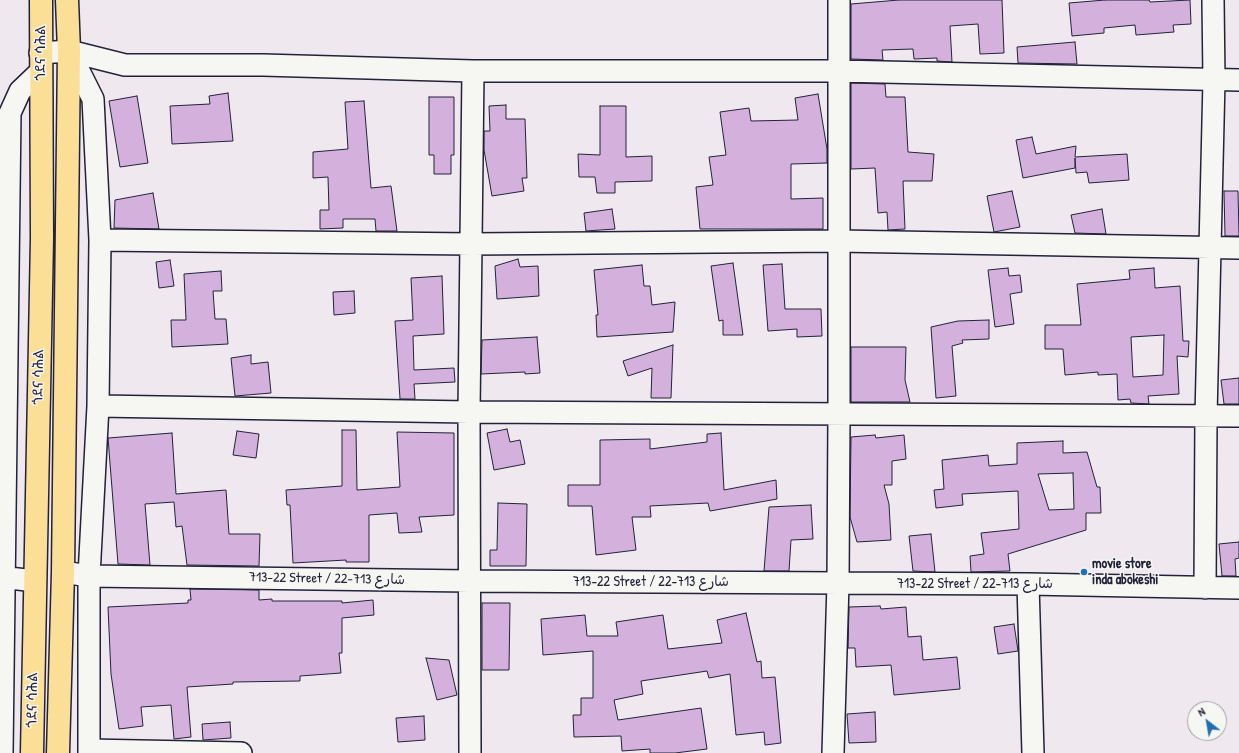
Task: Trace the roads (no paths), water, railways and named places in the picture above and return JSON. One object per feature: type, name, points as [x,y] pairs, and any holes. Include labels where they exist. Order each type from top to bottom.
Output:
[{"type":"highway","name":"ጎደና ሳሕል","points":[[32,753],[42,238],[41,0]]},
{"type":"highway","name":"ጎደና ሳሕል","points":[[58,753],[63,572],[69,51],[67,0]]},
{"type":"street","points":[[833,753],[838,583],[839,0]]},
{"type":"street","points":[[1205,588],[1206,416],[1214,80],[1213,0]]},
{"type":"street","points":[[69,51],[93,99],[100,240],[98,406],[89,576],[89,752],[241,753]]},
{"type":"street","points":[[2,753],[2,577],[10,114],[20,91],[41,62],[69,51],[125,65],[263,65],[473,71],[838,71],[1239,80]]},
{"type":"street","points":[[470,753],[469,412],[473,71]]},
{"type":"street","points":[[100,240],[472,244],[838,240],[1239,248]]},
{"type":"street","points":[[98,406],[469,412],[1239,416]]},
{"type":"street","name":"713-22 Street / شارع 713-22","points":[[63,572],[89,576],[470,581],[1028,584],[1239,588]]},
{"type":"street","points":[[2,577],[35,581]]},
{"type":"street","points":[[1028,584],[1033,753]]},
{"type":"place","name":"movie store inda abokeshi","points":[[1084,572]]}]
